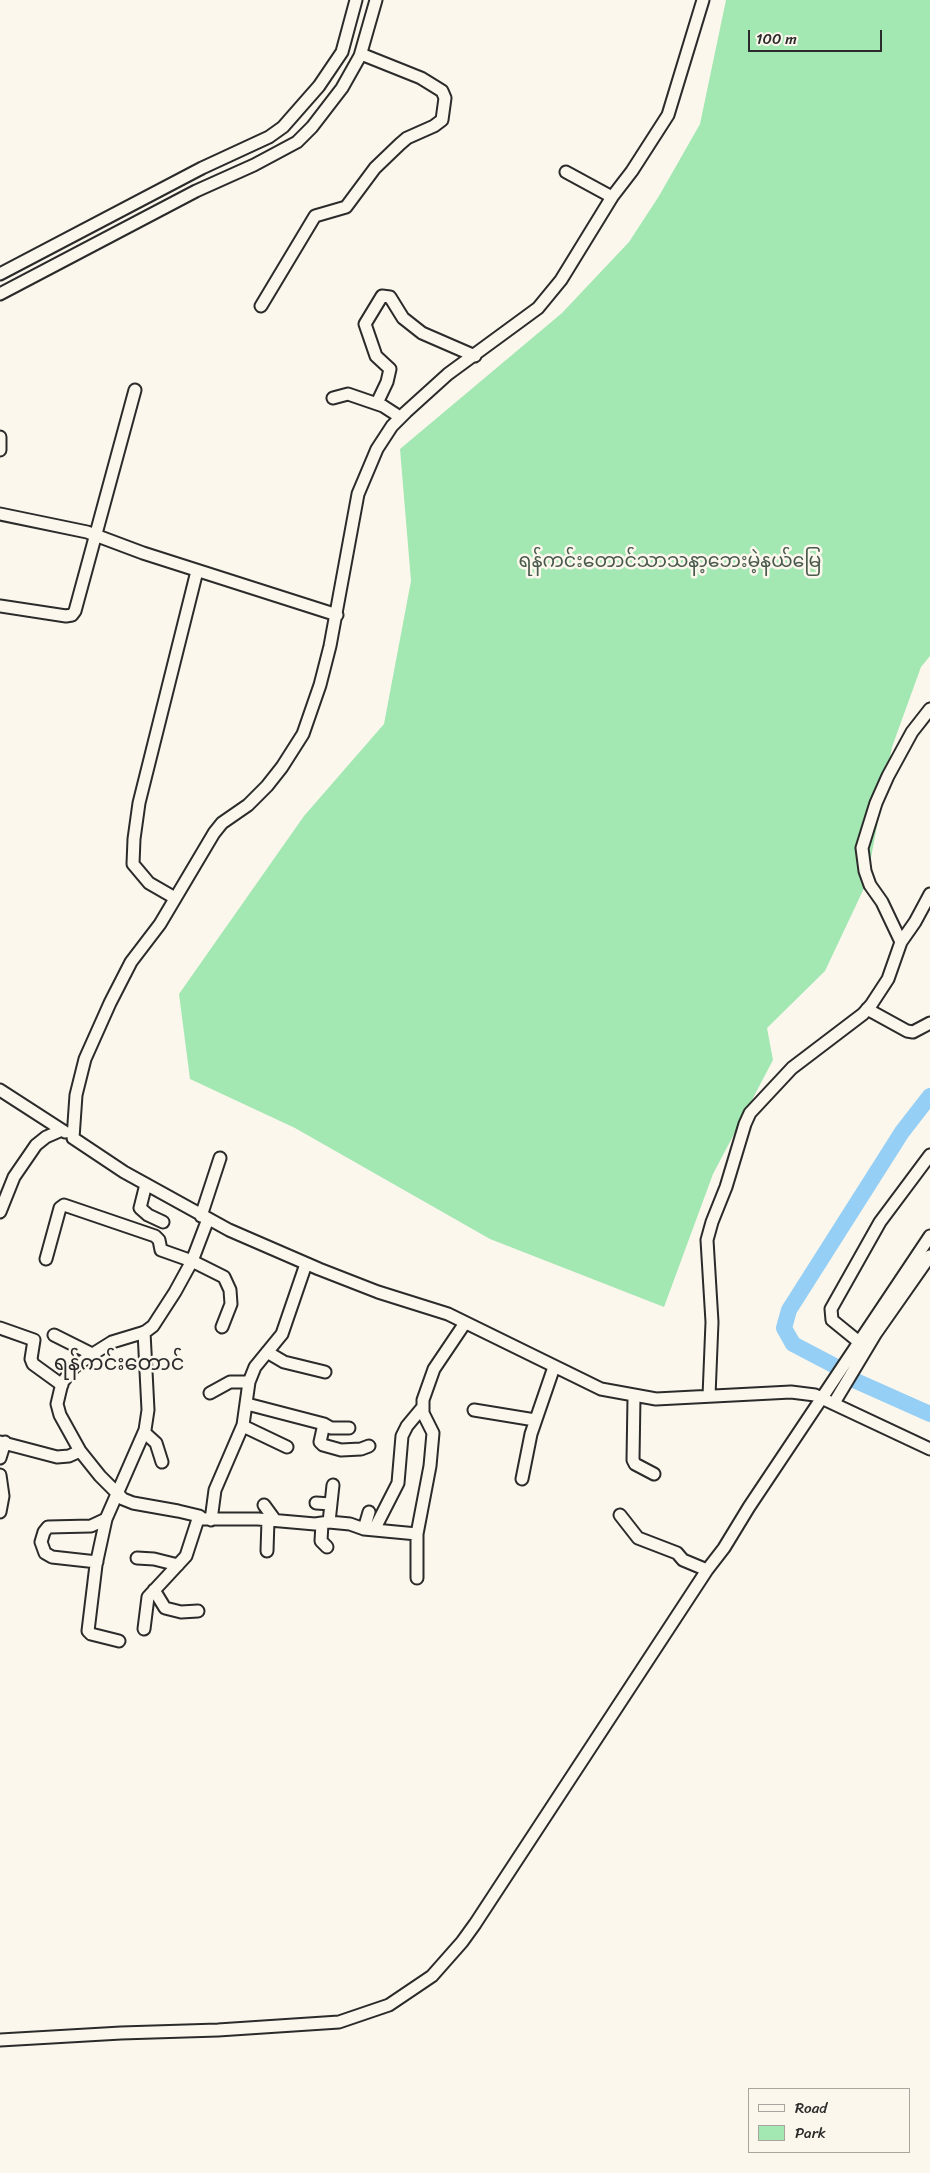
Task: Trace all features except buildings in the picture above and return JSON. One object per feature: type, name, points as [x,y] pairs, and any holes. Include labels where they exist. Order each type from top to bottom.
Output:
[{"type":"street","points":[[0,274],[202,168],[269,137],[283,127],[319,86],[342,52],[356,0]]},
{"type":"street","points":[[0,294],[196,191],[254,165],[297,142],[312,128],[342,88],[360,54],[376,0]]},
{"type":"street","points":[[73,1138],[80,1077],[96,1032],[131,962],[160,924],[214,833],[222,823],[248,805],[267,786],[282,768],[303,734],[320,685],[337,615],[358,494],[376,449],[400,417],[448,374],[538,308],[550,296],[612,197],[668,115],[703,0]]},
{"type":"street","points":[[261,306],[315,216],[346,207],[375,168],[392,152],[407,138],[440,122],[444,115],[445,98],[442,91],[434,85],[360,54]]},
{"type":"street","points":[[566,172],[612,197]]},
{"type":"street","points":[[377,404],[388,382],[390,369],[376,356],[364,324],[382,296],[390,297],[403,318],[422,333],[475,356]]},
{"type":"street","points":[[0,606],[66,616],[72,615],[77,605],[134,390]]},
{"type":"street","points":[[333,398],[348,394],[377,404],[400,417]]},
{"type":"street","points":[[0,437],[0,450]]},
{"type":"street","points":[[0,514],[95,535],[197,571],[337,615]]},
{"type":"street","points":[[175,898],[149,883],[132,864],[140,803],[197,571]]},
{"type":"street","points":[[901,942],[866,877],[862,848],[876,802],[888,776],[906,742],[930,709]]},
{"type":"street","points":[[709,1396],[712,1322],[707,1240],[726,1187],[744,1124],[754,1108],[783,1076],[868,1009],[888,978],[901,942],[915,922],[930,894]]},
{"type":"street","points":[[868,1009],[907,1031],[913,1032],[930,1023]]},
{"type":"street","points":[[0,1090],[146,1184],[205,1217],[306,1264],[378,1292],[448,1314],[554,1368],[601,1389],[634,1397],[656,1399],[792,1392],[828,1400],[930,1449]]},
{"type":"street","points":[[0,1212],[14,1177],[36,1145],[46,1137],[62,1130]]},
{"type":"street","points":[[859,1342],[832,1320],[831,1310],[880,1222],[930,1155]]},
{"type":"street","points":[[220,1158],[192,1261],[160,1317],[153,1326],[144,1332],[112,1342],[74,1368],[62,1385],[57,1404],[60,1415],[80,1451],[123,1499],[133,1503],[211,1520],[271,1520],[315,1524],[326,1522],[350,1524],[369,1530],[417,1534]]},
{"type":"street","points":[[146,1184],[140,1208],[148,1215],[163,1222]]},
{"type":"street","points":[[46,1259],[60,1208],[64,1205],[155,1236],[159,1240],[161,1250],[221,1274],[227,1281],[231,1304],[222,1328]]},
{"type":"street","points":[[828,1400],[859,1342],[930,1236]]},
{"type":"street","points":[[0,2040],[218,2030],[339,2022],[389,2005],[416,1988],[440,1968],[466,1936],[707,1570],[930,1256]]},
{"type":"street","points":[[211,1520],[215,1490],[242,1426],[249,1382],[255,1367],[282,1334],[306,1264]]},
{"type":"street","points":[[369,1530],[398,1482],[402,1436],[407,1426],[422,1408],[426,1388],[434,1369],[465,1323]]},
{"type":"street","points":[[0,1328],[34,1340],[31,1359],[33,1364],[62,1385]]},
{"type":"street","points":[[119,1641],[91,1634],[88,1631],[97,1562],[106,1519],[145,1433],[148,1410],[144,1332]]},
{"type":"street","points":[[54,1335],[92,1354]]},
{"type":"street","points":[[267,1352],[278,1359],[325,1372]]},
{"type":"street","points":[[522,1479],[535,1420],[554,1368]]},
{"type":"street","points":[[210,1392],[230,1382],[249,1382]]},
{"type":"street","points":[[634,1397],[633,1460],[635,1464],[654,1474]]},
{"type":"street","points":[[247,1404],[324,1424],[331,1428],[349,1428]]},
{"type":"street","points":[[417,1578],[417,1534],[433,1437],[433,1431],[422,1408]]},
{"type":"street","points":[[474,1410],[535,1420]]},
{"type":"street","points":[[324,1424],[320,1442],[323,1445],[341,1450],[362,1449],[369,1446]]},
{"type":"street","points":[[242,1426],[286,1448]]},
{"type":"street","points":[[145,1433],[158,1447],[162,1462]]},
{"type":"street","points":[[0,1458],[3,1442],[27,1451],[56,1457],[69,1456],[80,1451]]},
{"type":"street","points":[[0,1475],[3,1496],[0,1512]]},
{"type":"street","points":[[327,1547],[321,1541],[331,1504],[333,1485]]},
{"type":"street","points":[[316,1503],[331,1504]]},
{"type":"street","points":[[264,1505],[271,1520],[266,1551]]},
{"type":"street","points":[[369,1512],[369,1530]]},
{"type":"street","points":[[620,1515],[638,1538],[677,1553],[683,1560],[707,1570]]},
{"type":"street","points":[[144,1629],[148,1599],[187,1552],[198,1516]]},
{"type":"street","points":[[97,1562],[52,1557],[45,1553],[41,1542],[44,1532],[48,1528],[91,1526],[106,1519]]},
{"type":"street","points":[[137,1558],[154,1559],[178,1565]]},
{"type":"street","points":[[154,1590],[165,1608],[181,1612],[198,1611]]},
{"type":"green space","name":"ရန်ကင်းတောင်သာသနာ့ဘေးမဲ့နယ်မြေ","points":[[726,0],[930,0],[930,656],[921,667],[892,747],[866,884],[825,971],[767,1028],[773,1060],[713,1174],[664,1307],[490,1239],[295,1128],[190,1079],[179,994],[304,816],[384,724],[411,581],[400,449],[562,313],[629,242],[659,196],[700,124]]},
{"type":"waterway","points":[[835,1366],[793,1344],[784,1328],[789,1310],[902,1132],[930,1096]]},
{"type":"waterway","points":[[856,1381],[930,1414]]},
{"type":"district","name":"ရန်ကင်းတောင်","points":[[119,1365]]}]
